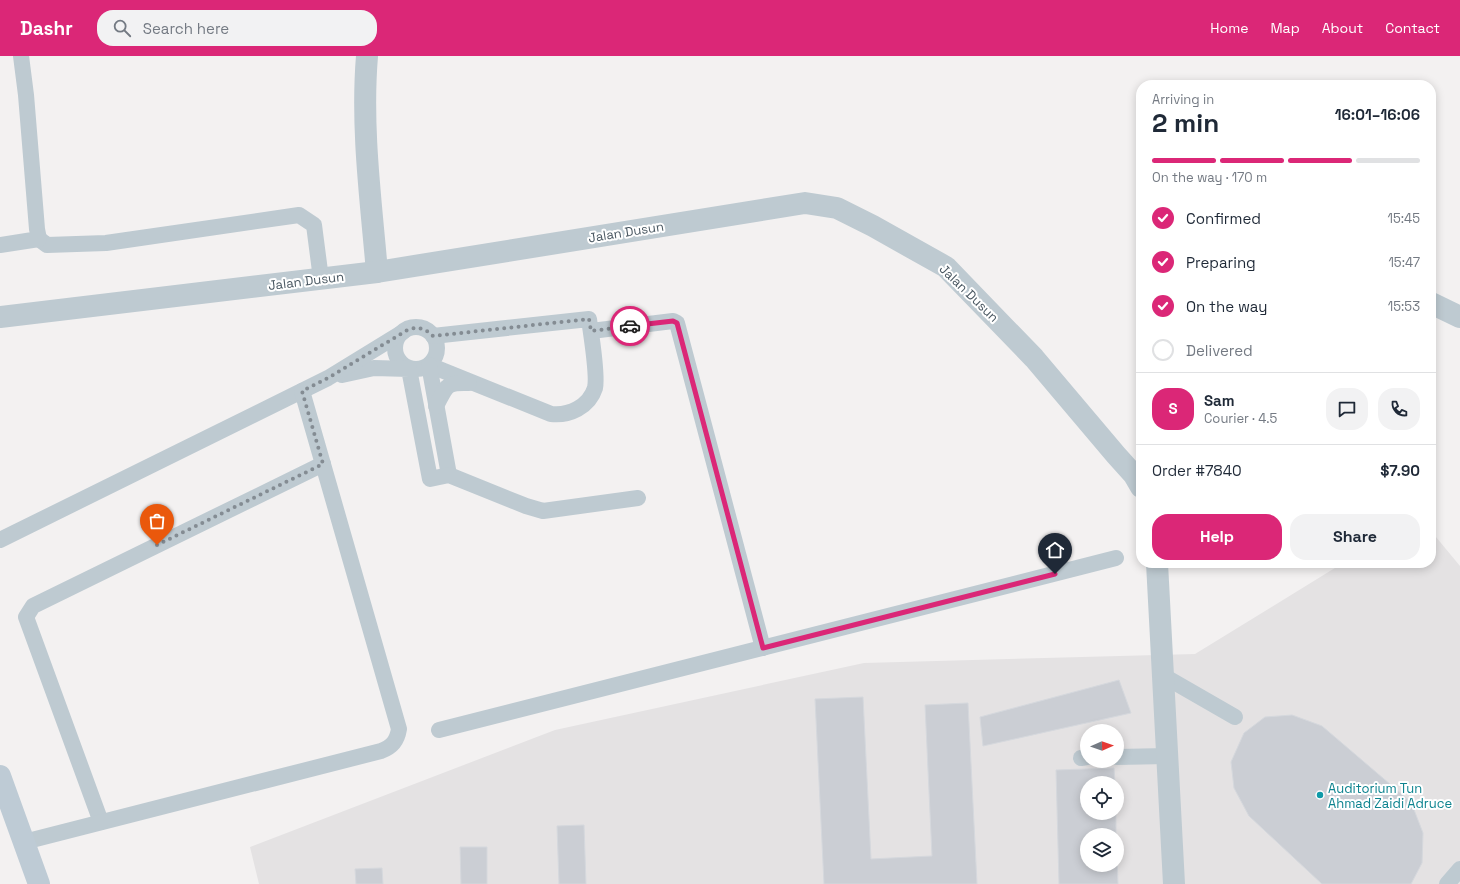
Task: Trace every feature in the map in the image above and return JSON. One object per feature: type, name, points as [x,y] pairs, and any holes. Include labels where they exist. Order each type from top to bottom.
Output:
[{"type":"main road","points":[[0,776],[39,884]]},
{"type":"street","points":[[367,56],[367,151],[377,272]]},
{"type":"street","name":"Jalan Dusun","points":[[0,317],[377,272],[805,203],[837,208],[873,226],[946,267],[1034,358],[1136,478]]},
{"type":"street","points":[[1436,305],[1460,317]]},
{"type":"street","points":[[1157,568],[1174,884]]},
{"type":"lane","points":[[21,56],[26,95],[37,229],[39,239],[47,245],[106,243],[299,215],[314,226],[321,279]]},
{"type":"lane","points":[[0,245],[39,239]]},
{"type":"lane","points":[[429,365],[550,414],[563,414],[575,411],[592,395],[595,386],[596,377],[589,319],[433,336]]},
{"type":"lane","points":[[591,331],[673,321],[677,323],[763,648]]},
{"type":"lane","points":[[0,540],[328,378],[403,332],[409,329],[416,327],[428,331],[433,336],[436,342],[436,354],[434,361],[423,368],[416,370],[402,364],[398,359],[395,345],[403,332]]},
{"type":"lane","points":[[429,365],[449,476]]},
{"type":"lane","points":[[328,378],[374,368],[409,368]]},
{"type":"lane","points":[[409,368],[430,479],[449,476],[526,506],[544,511],[638,498]]},
{"type":"lane","points":[[436,406],[448,385],[454,382],[472,383]]},
{"type":"lane","points":[[24,842],[381,751],[389,748],[394,743],[398,736],[399,729],[302,391]]},
{"type":"lane","points":[[101,822],[26,617],[28,612],[33,606],[323,464]]},
{"type":"lane","points":[[439,730],[1116,558]]},
{"type":"lane","points":[[1162,675],[1236,717]]},
{"type":"lane","points":[[1124,757],[1167,756]]},
{"type":"lane","points":[[1447,884],[1460,869]]},
{"type":"shaded area","points":[[1436,537],[1460,566],[1460,884],[259,884],[250,847],[555,730],[864,663],[1195,654],[1335,568],[1436,568]]},
{"type":"building","points":[[1119,680],[1131,713],[983,746],[980,717]]},
{"type":"building","points":[[863,697],[871,859],[932,856],[925,705],[968,703],[977,884],[824,884],[815,699]]},
{"type":"building","name":"Auditorium Tun Ahmad Zaidi Adruce","points":[[1292,715],[1322,726],[1411,802],[1423,833],[1422,863],[1411,884],[1322,884],[1249,816],[1234,788],[1231,762],[1244,733],[1265,717]]},
{"type":"building","points":[[1114,768],[1115,776],[1080,776],[1080,820],[1116,820],[1116,828],[1080,828],[1080,872],[1118,872],[1118,884],[1059,884],[1056,770]]},
{"type":"building","points":[[584,825],[586,884],[559,884],[557,826]]},
{"type":"building","points":[[460,847],[487,847],[487,884],[461,884]]},
{"type":"building","points":[[382,868],[383,884],[356,884],[355,869]]},
{"type":"way so far","points":[[157,545],[323,464],[302,391],[328,378],[409,329],[416,327],[422,328],[433,336],[589,319],[591,331],[630,326]]},
{"type":"place","name":"Auditorium Tun Ahmad Zaidi Adruce","points":[[1320,795]]},
{"type":"route","points":[[630,326],[673,321],[677,323],[763,648],[1055,574]]}]
